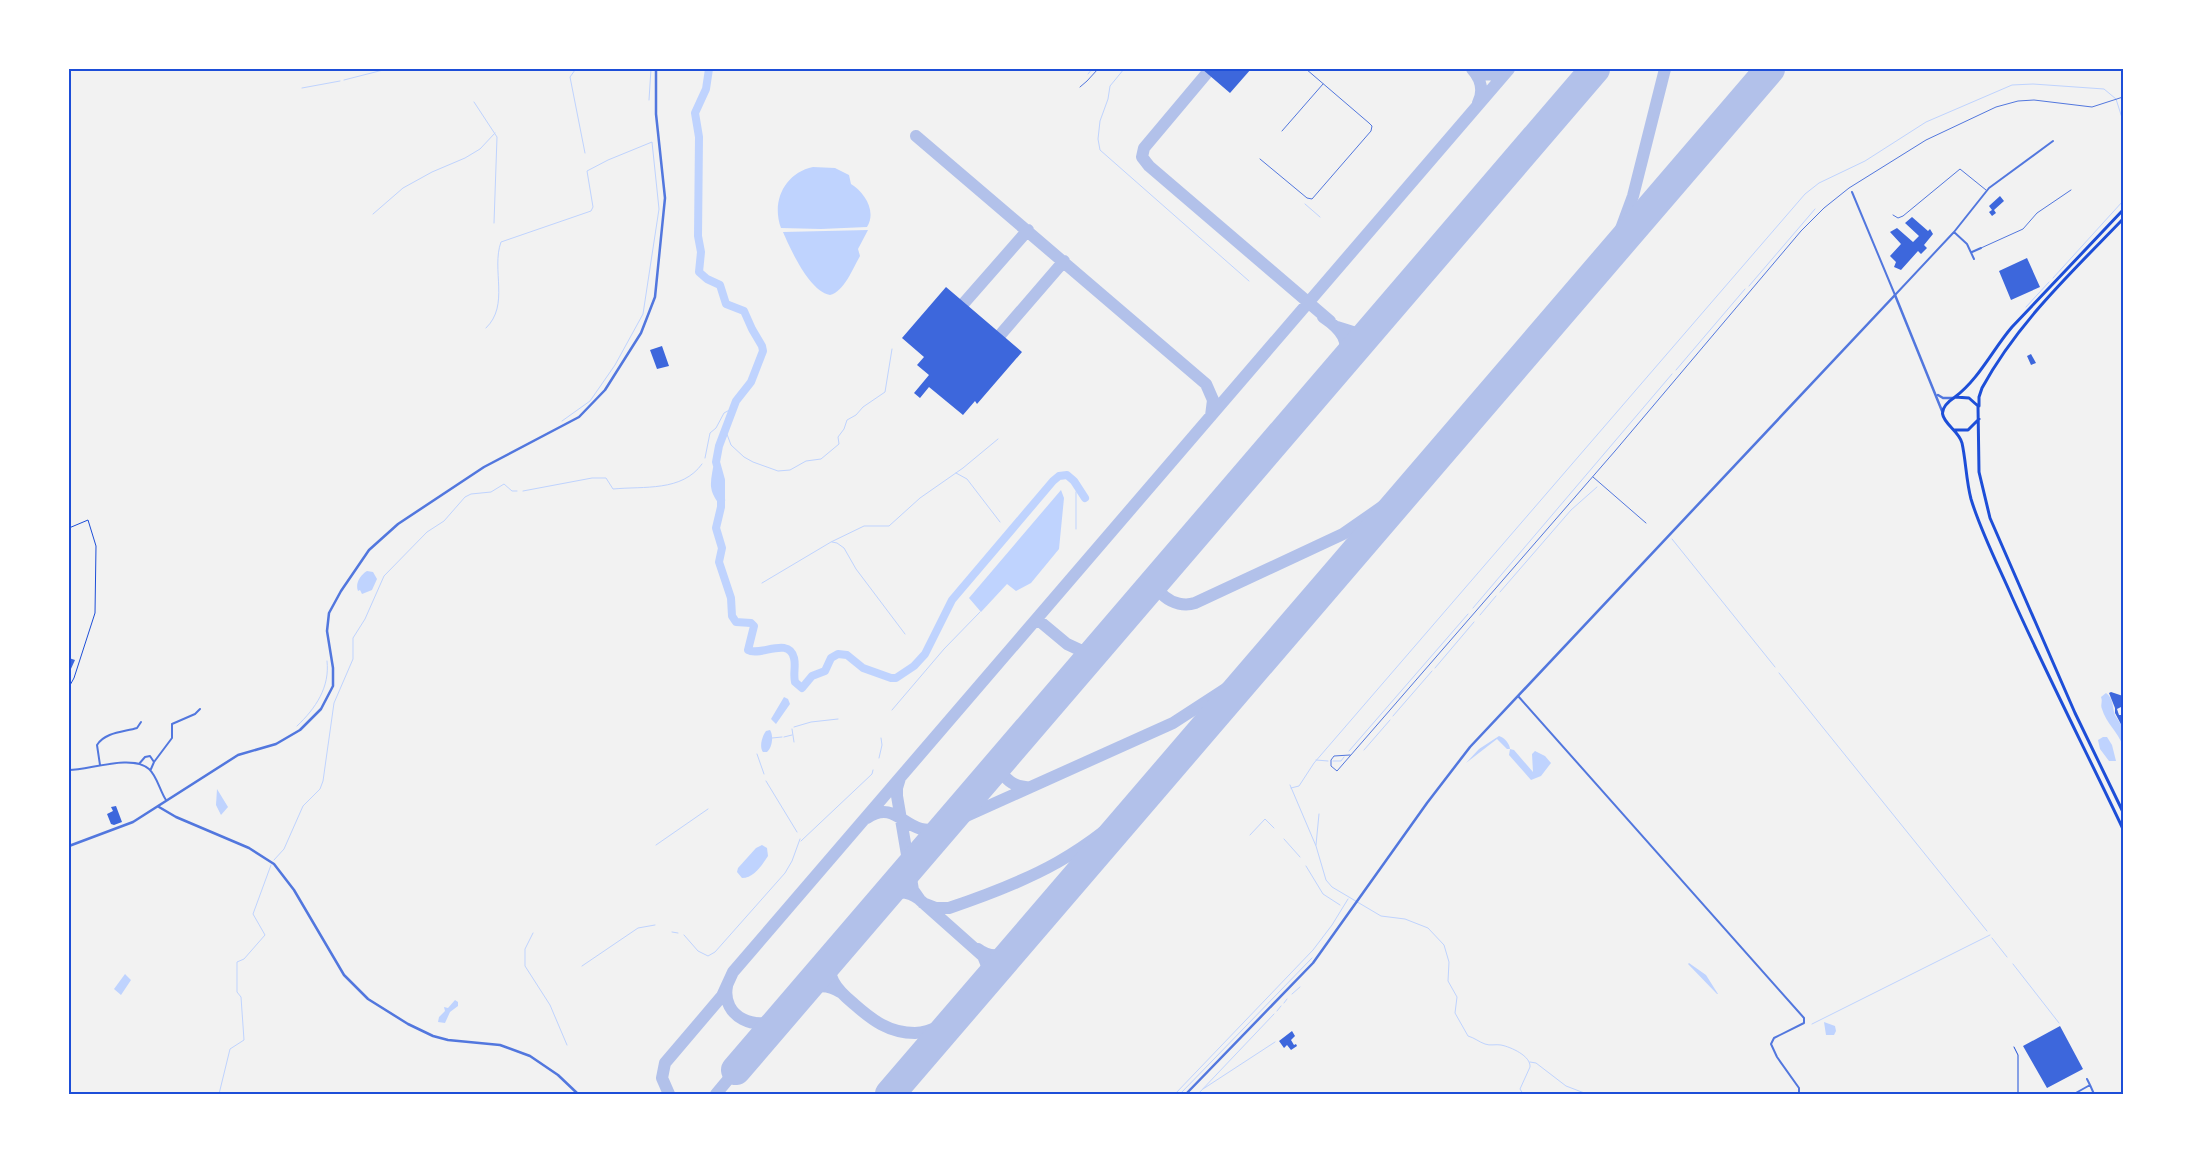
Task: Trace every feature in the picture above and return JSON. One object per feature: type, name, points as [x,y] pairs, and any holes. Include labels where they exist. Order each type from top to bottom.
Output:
[{"type":"main road","points":[[2123,210],[2012,327],[1972,382],[1945,406],[1944,416],[1947,424],[1961,439],[1970,493],[1986,538],[2024,624],[2123,829]]},
{"type":"main road","points":[[2123,219],[2041,304],[2016,334],[1982,388],[1978,399],[1979,472],[1990,518],[2075,713],[2123,812]]},
{"type":"main road","points":[[1954,398],[1971,399],[1979,409]]},
{"type":"main road","points":[[1952,429],[1968,430],[1979,418]]},
{"type":"street","points":[[69,846],[133,822],[167,802],[236,756],[271,746],[302,729],[321,709],[329,695],[334,675],[327,634],[328,616],[341,591],[369,550],[398,524],[484,467],[579,417],[605,390],[633,347],[648,319],[655,297],[664,210],[664,187],[656,114],[656,69]]},
{"type":"street","points":[[1186,1094],[1299,979],[1321,953],[1455,765],[1954,232],[1986,191],[1998,180],[2053,141]]},
{"type":"street","points":[[1852,192],[1944,416]]},
{"type":"street","points":[[1954,232],[1966,242],[1974,259]]},
{"type":"street","points":[[1972,252],[1981,248]]},
{"type":"street","points":[[1935,392],[1942,398],[1954,398]]},
{"type":"street","points":[[1518,696],[1804,1018],[1804,1023],[1774,1038],[1770,1044],[1776,1057],[1799,1088],[1799,1094]]},
{"type":"street","points":[[150,770],[172,738],[171,726],[174,722],[195,714],[200,709]]},
{"type":"street","points":[[100,765],[98,745],[101,740],[108,735],[137,728],[141,722]]},
{"type":"street","points":[[139,764],[148,755],[154,762]]},
{"type":"street","points":[[69,770],[100,765],[139,764],[150,770],[167,802]]},
{"type":"street","points":[[159,807],[176,817],[249,848],[274,864],[294,890],[344,975],[368,999],[408,1024],[433,1036],[448,1040],[500,1045],[530,1056],[558,1075],[578,1094]]},
{"type":"street","points":[[2086,1079],[2094,1094]]},
{"type":"street","points":[[2074,1094],[2090,1085]]},
{"type":"lane","points":[[1080,87],[1098,69]]},
{"type":"lane","points":[[1260,159],[1307,198],[1312,199],[1370,133],[1371,124],[1306,69]]},
{"type":"lane","points":[[1282,131],[1324,84]]},
{"type":"lane","points":[[1350,756],[1335,755],[1331,760],[1331,766],[1337,771],[1593,476],[1802,231],[1824,208],[1849,188],[1926,140],[2004,104],[2034,100],[2085,108],[2096,107],[2122,98]]},
{"type":"lane","points":[[1893,215],[1902,217],[1960,169],[1986,191]]},
{"type":"lane","points":[[1981,248],[2023,229],[2040,212],[2071,190]]},
{"type":"lane","points":[[1593,476],[1646,523]]},
{"type":"path","points":[[69,528],[88,520],[96,546],[95,613],[74,678],[69,687]]},
{"type":"path","points":[[2014,1047],[2018,1055],[2018,1094]]},
{"type":"water","points":[[813,167],[835,168],[849,175],[851,184],[856,187],[868,202],[871,215],[867,227],[781,228],[778,208],[779,198],[783,190],[795,175]]},
{"type":"water","points":[[868,230],[858,249],[860,256],[848,279],[840,289],[830,295],[822,292],[808,278],[783,232]]},
{"type":"water","points":[[1061,490],[1064,498],[1059,549],[1031,583],[1016,591],[1007,584],[981,612],[969,598]]},
{"type":"water","points":[[367,571],[373,572],[377,579],[372,590],[362,594],[360,590],[358,591],[358,583],[360,577]]},
{"type":"water","points":[[2106,693],[2110,698],[2115,715],[2123,728],[2121,731],[2123,746],[2101,708],[2101,697]]},
{"type":"water","points":[[784,697],[788,699],[790,704],[776,724],[771,719]]},
{"type":"water","points":[[770,730],[772,735],[771,745],[767,752],[763,752],[761,747],[762,739],[766,731]]},
{"type":"water","points":[[1499,736],[1506,741],[1510,749],[1507,749],[1497,739],[1466,763],[1479,749]]},
{"type":"water","points":[[2107,737],[2112,745],[2116,761],[2109,761],[2100,749],[2098,740]]},
{"type":"water","points":[[1510,749],[1514,750],[1533,772],[1532,754],[1535,751],[1545,756],[1551,763],[1541,776],[1531,780],[1509,755]]},
{"type":"water","points":[[217,789],[228,807],[221,815],[216,805]]},
{"type":"water","points":[[762,845],[767,848],[768,856],[754,873],[742,878],[737,872],[738,868],[756,848]]},
{"type":"water","points":[[1688,964],[1706,975],[1718,994]]},
{"type":"water","points":[[125,974],[131,980],[121,995],[114,989]]},
{"type":"water","points":[[455,1000],[458,1002],[458,1006],[450,1012],[445,1023],[438,1022],[439,1017],[445,1011],[444,1007],[448,1008]]},
{"type":"water","points":[[1824,1022],[1835,1026],[1836,1031],[1834,1035],[1826,1035]]},
{"type":"building","points":[[1202,69],[1251,69],[1230,93]]},
{"type":"building","points":[[2000,196],[2004,201],[1994,210],[1996,213],[1992,216],[1989,212],[1992,210],[1989,206]]},
{"type":"building","points":[[1912,217],[1928,231],[1930,229],[1933,234],[1924,245],[1927,248],[1921,254],[1918,251],[1901,270],[1894,267],[1896,262],[1890,256],[1901,244],[1890,232],[1897,228],[1913,242],[1919,236],[1905,223]]},
{"type":"building","points":[[2027,258],[2040,287],[2011,300],[1999,271]]},
{"type":"building","points":[[946,287],[1022,352],[977,404],[975,401],[963,415],[929,387],[920,398],[914,393],[929,375],[917,365],[924,357],[902,338]]},
{"type":"building","points":[[662,346],[669,366],[657,369],[650,350]]},
{"type":"building","points":[[2031,354],[2036,363],[2031,365],[2027,356]]},
{"type":"building","points":[[69,658],[75,660],[70,671],[69,671]]},
{"type":"building","points":[[2109,693],[2123,696],[2123,706],[2117,709],[2119,715],[2123,715],[2123,728],[2115,713]]},
{"type":"building","points":[[116,806],[122,822],[114,825],[111,824],[107,814],[113,811],[111,807]]},
{"type":"building","points":[[2060,1026],[2083,1069],[2047,1088],[2023,1046]]},
{"type":"building","points":[[1292,1031],[1295,1036],[1291,1040],[1297,1046],[1291,1050],[1287,1045],[1284,1048],[1279,1041]]},
{"type":"waterway","points":[[344,80],[387,69]]},
{"type":"waterway","points":[[649,100],[651,69]]},
{"type":"waterway","points":[[709,69],[706,89],[695,113],[699,137],[698,236],[701,252],[699,272],[707,279],[720,285],[726,304],[744,311],[763,351],[751,382],[736,401],[719,446],[716,462],[721,480],[721,507],[716,528],[722,548],[719,562],[731,598],[732,616],[736,622],[751,623],[754,626],[748,650],[760,651],[786,648],[791,652],[795,661],[795,682],[802,688],[812,676],[825,671],[831,658],[838,654],[847,655],[863,668],[896,678],[914,666],[925,654],[952,600],[1053,481],[1059,476],[1067,475],[1074,481],[1085,498]]},
{"type":"waterway","points":[[1088,74],[1092,69]]},
{"type":"waterway","points":[[1124,69],[1110,86],[1108,99],[1100,121],[1098,139],[1100,150],[1249,281]]},
{"type":"waterway","points":[[575,70],[570,77],[585,153]]},
{"type":"waterway","points":[[302,88],[340,81]]},
{"type":"waterway","points":[[1291,788],[1299,786],[1314,763],[1805,194],[1819,183],[1865,161],[1926,122],[2012,85],[2033,84],[2104,89],[2116,99],[2123,121]]},
{"type":"waterway","points":[[474,102],[497,137],[494,223]]},
{"type":"waterway","points":[[373,214],[403,188],[432,172],[465,158],[480,149],[495,133]]},
{"type":"waterway","points":[[486,328],[493,319],[499,298],[498,253],[501,242],[591,211],[593,207],[587,171],[652,142],[659,209],[643,314],[615,365],[590,401],[562,421]]},
{"type":"waterway","points":[[2053,278],[2123,201]]},
{"type":"waterway","points":[[1305,204],[1320,217]]},
{"type":"waterway","points":[[1749,286],[1815,209]]},
{"type":"waterway","points":[[2026,307],[2049,282]]},
{"type":"waterway","points":[[1676,370],[1745,289]]},
{"type":"waterway","points":[[725,429],[731,445],[744,457],[778,471],[790,470],[806,461],[821,459],[839,444],[838,437],[844,429],[847,420],[885,392],[892,349]]},
{"type":"waterway","points":[[1473,608],[1672,374]]},
{"type":"waterway","points":[[705,458],[710,433],[716,428],[724,413],[735,407]]},
{"type":"waterway","points":[[762,583],[831,542],[864,526],[889,526],[920,498],[963,468],[998,439]]},
{"type":"waterway","points":[[523,491],[592,478],[606,478],[613,489],[662,486],[684,479],[694,473],[702,464]]},
{"type":"waterway","points":[[717,468],[715,488],[721,500]]},
{"type":"waterway","points":[[956,473],[967,479],[1000,522]]},
{"type":"waterway","points":[[274,860],[284,849],[303,806],[320,789],[323,781],[334,703],[353,659],[353,638],[365,619],[384,576],[427,532],[444,521],[465,497],[471,494],[491,492],[504,484],[512,491],[517,491]]},
{"type":"waterway","points":[[1500,592],[1571,510],[1597,487]]},
{"type":"waterway","points":[[1076,492],[1076,529]]},
{"type":"waterway","points":[[1672,539],[1775,667]]},
{"type":"waterway","points":[[832,542],[844,548],[856,569],[905,634]]},
{"type":"waterway","points":[[1480,615],[1496,596]]},
{"type":"waterway","points":[[892,710],[944,649],[980,612]]},
{"type":"waterway","points":[[1349,751],[1468,614]]},
{"type":"waterway","points":[[1435,668],[1474,622]]},
{"type":"waterway","points":[[297,726],[316,704],[324,688],[327,661]]},
{"type":"waterway","points":[[1393,716],[1432,671]]},
{"type":"waterway","points":[[1779,673],[1987,931]]},
{"type":"waterway","points":[[794,727],[811,722],[838,719]]},
{"type":"waterway","points":[[1364,750],[1390,720]]},
{"type":"waterway","points":[[792,729],[794,742]]},
{"type":"waterway","points":[[784,737],[792,735]]},
{"type":"waterway","points":[[772,738],[782,737]]},
{"type":"waterway","points":[[879,758],[882,745],[881,738]]},
{"type":"waterway","points":[[757,754],[764,774]]},
{"type":"waterway","points":[[1333,761],[1341,761],[1344,757]]},
{"type":"waterway","points":[[1316,760],[1328,761]]},
{"type":"waterway","points":[[801,841],[872,774],[873,770]]},
{"type":"waterway","points":[[766,781],[797,832]]},
{"type":"waterway","points":[[1290,785],[1316,846],[1326,880],[1332,887],[1381,916],[1405,919],[1428,928],[1444,945],[1449,962],[1448,981],[1457,997],[1455,1013],[1468,1036],[1487,1045],[1501,1045],[1510,1048],[1527,1059],[1530,1067],[1520,1089],[1523,1094]]},
{"type":"waterway","points":[[656,845],[708,809]]},
{"type":"waterway","points":[[1316,845],[1319,814]]},
{"type":"waterway","points":[[1250,835],[1265,819],[1274,828]]},
{"type":"waterway","points":[[684,935],[698,951],[708,956],[715,952],[785,873],[792,861],[800,839]]},
{"type":"waterway","points":[[1284,839],[1300,857]]},
{"type":"waterway","points":[[219,1094],[230,1049],[244,1040],[241,997],[237,992],[237,962],[244,959],[265,935],[253,914],[271,865]]},
{"type":"waterway","points":[[1306,866],[1323,894],[1340,905]]},
{"type":"waterway","points":[[1175,1094],[1313,950],[1332,925],[1348,899]]},
{"type":"waterway","points":[[582,966],[638,928],[655,925]]},
{"type":"waterway","points":[[672,932],[678,933]]},
{"type":"waterway","points":[[533,933],[525,949],[525,966],[550,1005],[567,1045]]},
{"type":"waterway","points":[[1812,1024],[1990,935]]},
{"type":"waterway","points":[[1992,938],[2007,957]]},
{"type":"waterway","points":[[1180,1094],[1312,958]]},
{"type":"waterway","points":[[2013,964],[2059,1023]]},
{"type":"waterway","points":[[1292,994],[1300,987]]},
{"type":"waterway","points":[[1284,1003],[1287,999]]},
{"type":"waterway","points":[[1277,1011],[1281,1006]]},
{"type":"waterway","points":[[1198,1094],[1274,1014]]},
{"type":"waterway","points":[[1203,1089],[1275,1042]]},
{"type":"waterway","points":[[1530,1062],[1536,1063],[1566,1086],[1587,1094]]},
{"type":"taxiway","points":[[1472,69],[1481,85],[1478,103]]},
{"type":"taxiway","points":[[1473,69],[1481,73],[1490,74],[1508,69]]},
{"type":"taxiway","points":[[669,1094],[662,1078],[665,1063],[722,996],[733,972],[1509,69]]},
{"type":"taxiway","points":[[1597,270],[1619,234],[1633,196],[1665,69]]},
{"type":"taxiway","points":[[1207,73],[1144,148],[1142,157],[1149,166],[1330,321]]},
{"type":"taxiway","points":[[916,136],[1206,384],[1213,400],[1211,416]]},
{"type":"taxiway","points":[[964,303],[1028,230]]},
{"type":"taxiway","points":[[1001,334],[1064,261]]},
{"type":"taxiway","points":[[1323,317],[1335,326],[1343,337],[1346,349],[1342,363]]},
{"type":"taxiway","points":[[1337,327],[1356,333],[1371,330]]},
{"type":"taxiway","points":[[1193,537],[1164,560],[1158,569],[1156,577],[1159,591],[1171,601],[1179,604],[1195,603],[1343,534],[1396,497],[1442,452]]},
{"type":"taxiway","points":[[1037,619],[1067,644],[1082,651],[1095,647],[1112,631]]},
{"type":"taxiway","points":[[867,818],[878,813],[888,812],[921,829],[931,830],[944,826],[1173,723],[1233,684],[1285,634]]},
{"type":"taxiway","points":[[1031,787],[1018,785],[1006,778],[1001,769],[1000,760],[1008,744],[1037,719]]},
{"type":"taxiway","points":[[900,778],[897,796],[913,890],[920,900],[983,956],[988,968],[984,985]]},
{"type":"taxiway","points":[[923,903],[936,908],[949,908],[1034,875],[1081,848],[1127,812],[1151,790]]},
{"type":"taxiway","points":[[883,899],[901,892],[919,899]]},
{"type":"taxiway","points":[[978,949],[988,954],[998,955],[1008,952],[1017,946]]},
{"type":"taxiway","points":[[836,953],[832,961],[831,975],[837,988],[861,1010],[889,1028],[915,1033],[928,1031],[960,1013]]},
{"type":"taxiway","points":[[727,986],[727,997],[730,1006],[735,1014],[743,1019],[762,1023],[772,1022],[781,1017]]},
{"type":"taxiway","points":[[801,994],[820,986],[830,987],[840,992]]},
{"type":"taxiway","points":[[716,1094],[736,1070]]},
{"type":"runway","points":[[736,1070],[1595,69]]},
{"type":"runway","points":[[890,1094],[1770,69]]}]
